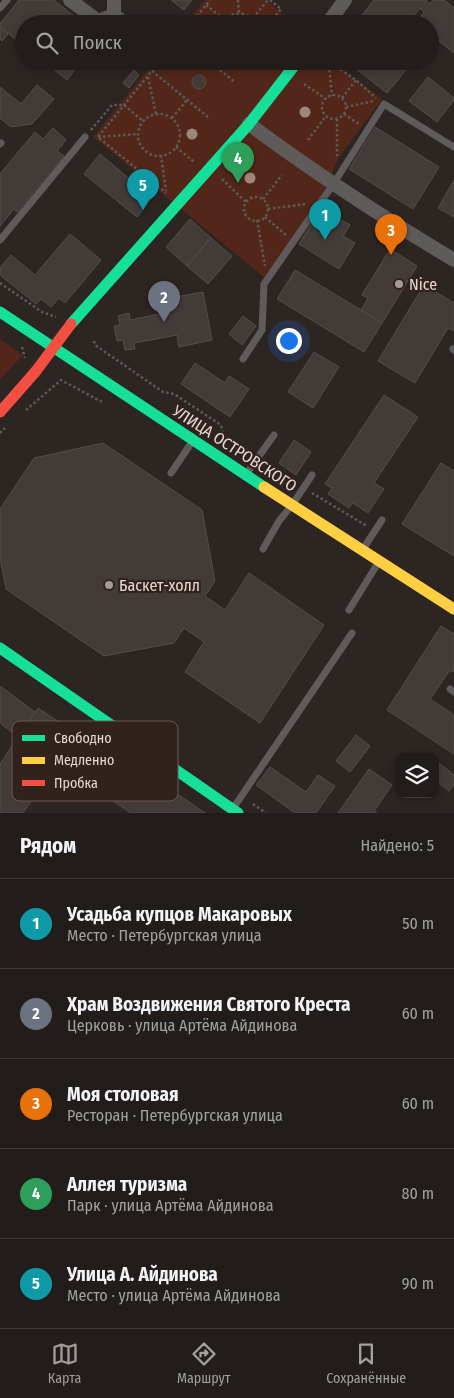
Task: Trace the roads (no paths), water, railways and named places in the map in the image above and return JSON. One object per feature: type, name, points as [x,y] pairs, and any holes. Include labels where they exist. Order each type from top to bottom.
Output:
[{"type":"street","points":[[70,0],[90,15]]},
{"type":"street","points":[[114,0],[114,15]]},
{"type":"street","points":[[334,15],[345,0]]},
{"type":"street","points":[[0,412],[32,376],[78,315],[249,124],[291,70]]},
{"type":"street","points":[[249,124],[334,183],[454,260]]},
{"type":"street","name":"УЛИЦА ОСТРОВСКОГО","points":[[0,312],[245,476],[454,609]]},
{"type":"street","points":[[0,648],[105,721]]},
{"type":"street","points":[[178,771],[235,811]]},
{"type":"lane","points":[[0,8],[7,0]]},
{"type":"lane","points":[[243,358],[262,330],[264,284],[334,183],[384,104],[454,147]]},
{"type":"lane","points":[[0,240],[85,137]]},
{"type":"lane","points":[[245,476],[274,435]]},
{"type":"lane","points":[[172,473],[193,440]]},
{"type":"lane","points":[[263,549],[279,521],[312,475]]},
{"type":"lane","points":[[362,550],[382,520]]},
{"type":"lane","points":[[349,610],[379,561]]},
{"type":"lane","points":[[235,811],[352,633]]},
{"type":"place","name":"Аллея туризма","points":[[238,183]]},
{"type":"place","name":"Улица А. Айдинова","points":[[143,210]]},
{"type":"place","name":"Усадьба купцов Макаровых","points":[[325,240]]},
{"type":"place","name":"Моя столовая","points":[[391,255]]},
{"type":"place","name":"Nice","points":[[399,284]]},
{"type":"place","name":"Храм Воздвижения Святого Креста","points":[[164,322]]},
{"type":"place","name":"Баскет-холл","points":[[109,585]]}]
